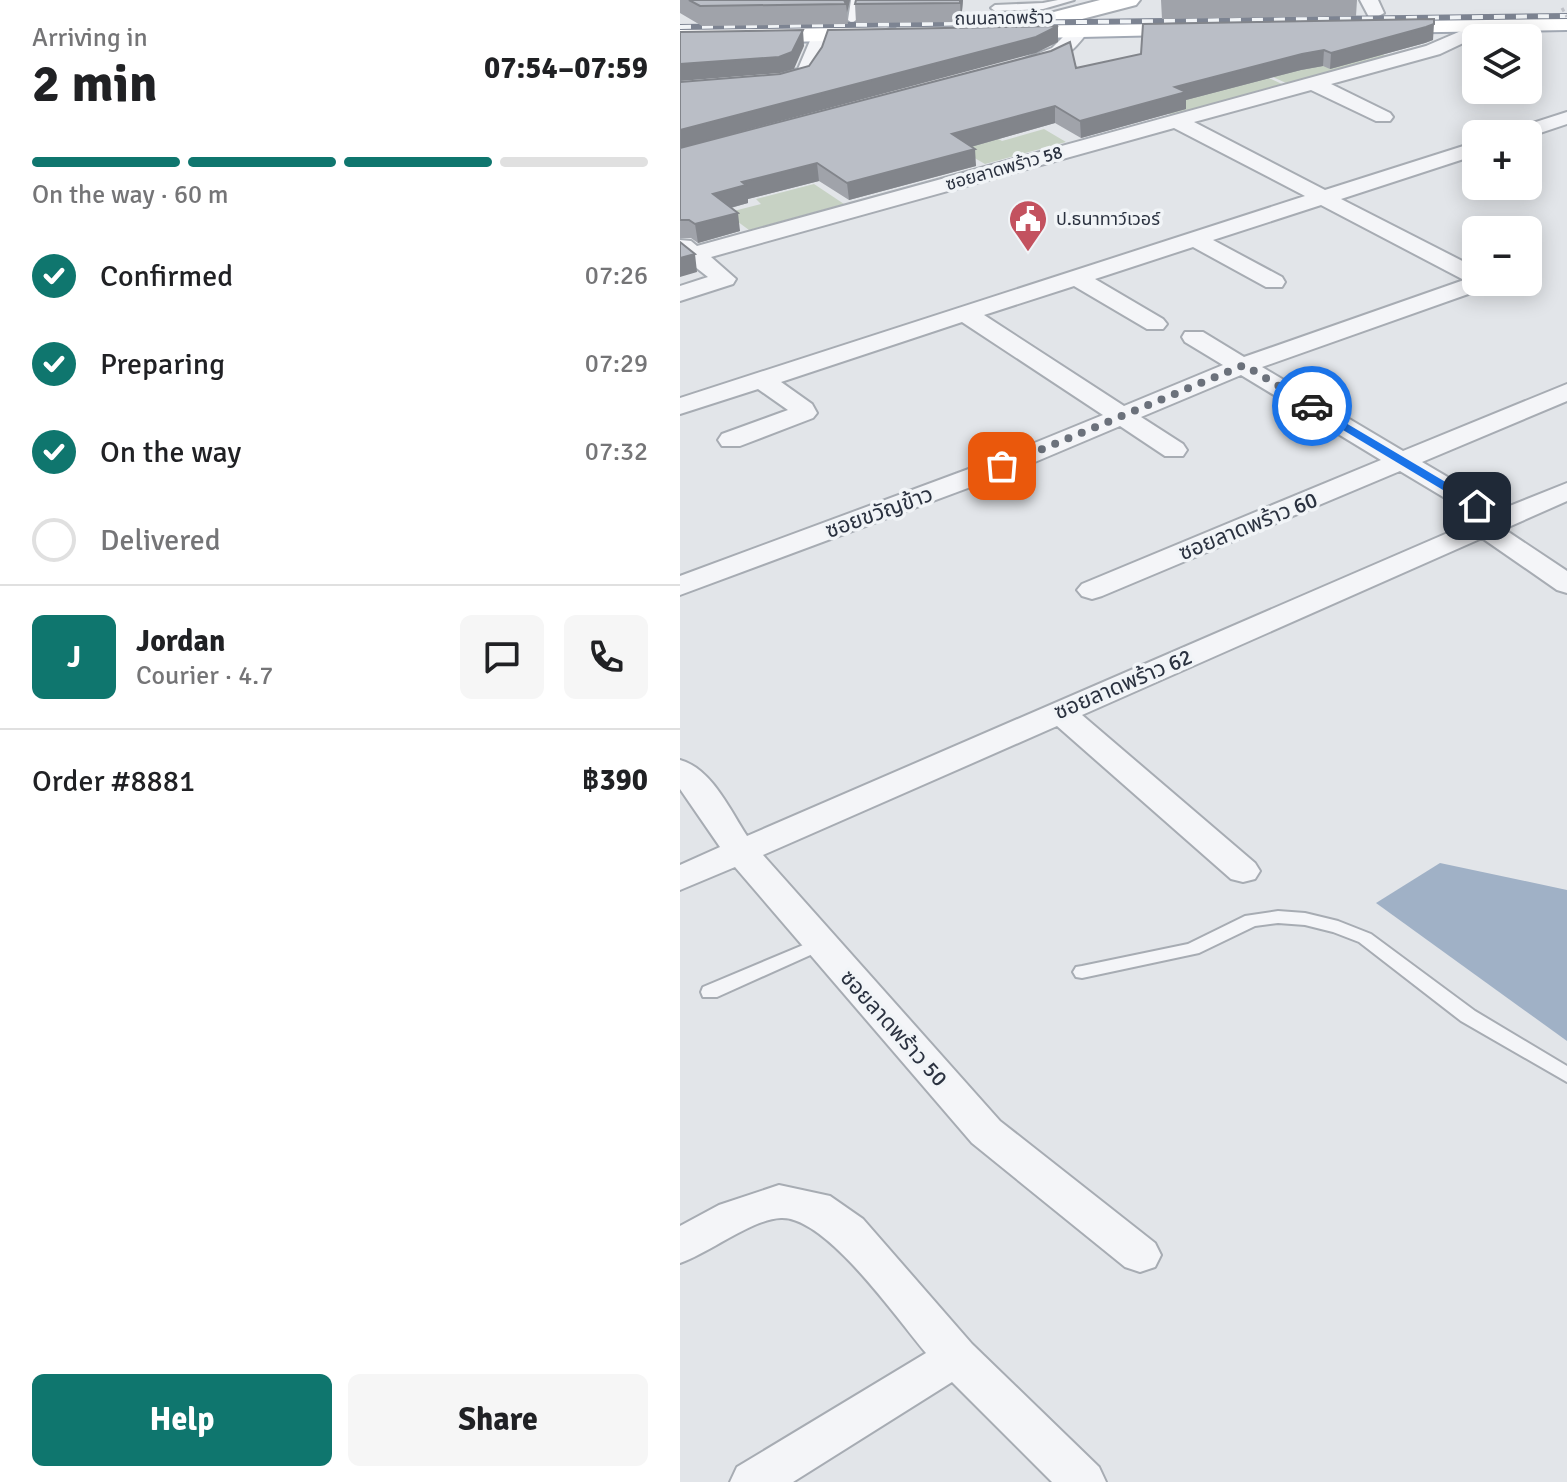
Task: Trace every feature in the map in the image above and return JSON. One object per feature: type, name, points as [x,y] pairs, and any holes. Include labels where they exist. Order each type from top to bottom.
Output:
[{"type":"main road","points":[[1069,16],[1128,0]]},
{"type":"main road","points":[[1372,6],[1566,15],[1489,24],[1345,20],[1372,6]]},
{"type":"main road","name":"ถนนลาดพร้าว","points":[[1069,16],[970,26],[995,9],[1069,16],[1219,22]]},
{"type":"main road","points":[[680,23],[853,10],[911,27],[821,36],[680,37]]},
{"type":"street","points":[[1016,67],[1060,53],[1072,44],[1069,16]]},
{"type":"street","points":[[750,83],[778,83],[803,75],[821,36]]},
{"type":"street","name":"ซอยลาดพร้าว 58","points":[[687,249],[1176,121],[1451,44],[1462,38]]},
{"type":"street","points":[[1313,83],[1383,117]]},
{"type":"street","points":[[1542,126],[1567,118]]},
{"type":"street","points":[[1176,121],[1462,270]]},
{"type":"street","points":[[680,406],[1462,153]]},
{"type":"street","points":[[1194,239],[1274,282]]},
{"type":"street","name":"ซอยลาดพร้าว 58","points":[[680,294],[725,279],[687,249]]},
{"type":"street","points":[[1076,277],[1155,324]]},
{"type":"street","name":"ซอยขวัญข้าว","points":[[680,586],[1002,466],[1244,365],[1462,288]]},
{"type":"street","points":[[967,315],[1174,450]]},
{"type":"street","points":[[1194,337],[1403,462],[1493,524],[1567,584]]},
{"type":"street","points":[[731,440],[804,413],[762,380]]},
{"type":"street","name":"ซอยลาดพร้าว 60","points":[[1092,590],[1567,392]]},
{"type":"street","name":"ซอยลาดพร้าว 62","points":[[680,878],[1567,491]]},
{"type":"street","points":[[1059,711],[1243,871]]},
{"type":"street","name":"ซอยลาดพร้าว 50","points":[[686,783],[740,851],[986,1132],[1140,1255]]},
{"type":"street","points":[[680,1246],[734,1217],[779,1201],[815,1208],[848,1231],[956,1357],[1083,1482]]},
{"type":"street","points":[[753,1482],[956,1357]]},
{"type":"lane","points":[[1082,972],[1193,949],[1251,920],[1278,917],[1305,919],[1365,938],[1468,1016],[1567,1075]]},
{"type":"lane","points":[[710,992],[820,944]]},
{"type":"green space","points":[[1208,50],[1282,84],[1172,115],[1100,79]]},
{"type":"green space","points":[[1219,53],[1395,55],[1286,83]]},
{"type":"green space","points":[[1044,129],[1066,142],[985,164],[957,148],[995,137],[1002,141]]},
{"type":"green space","points":[[814,184],[844,204],[749,230],[726,213],[761,204],[756,199]]},
{"type":"water","points":[[1440,863],[1567,890],[1567,1041],[1376,903]]},
{"type":"building","points":[[689,0],[844,0],[846,4],[700,6]]},
{"type":"building","points":[[856,0],[960,0],[960,3],[855,4]]},
{"type":"building","points":[[1434,19],[1434,24],[1426,27],[1331,53],[1324,50],[1302,54],[1175,87],[1186,92],[1080,121],[1055,106],[952,134],[975,149],[847,183],[817,163],[742,182],[746,185],[713,194],[738,213],[695,224],[680,220],[680,148],[1051,51],[1070,42],[1076,68],[1141,54],[1143,24]]},
{"type":"building","points":[[1058,26],[1036,37],[680,130],[680,82],[780,74],[809,66],[822,47],[828,30]]},
{"type":"building","points":[[803,30],[792,52],[779,57],[680,64],[680,32]]},
{"type":"building","points":[[680,242],[695,254],[680,258]]},
{"type":"railway","points":[[680,27],[1567,16]]},
{"type":"way so far","points":[[1002,466],[1244,365],[1312,406]]},
{"type":"place","name":"ป.ธนาทาว์เวอร์","points":[[1028,253]]},
{"type":"route","points":[[1312,406],[1477,506]]}]
